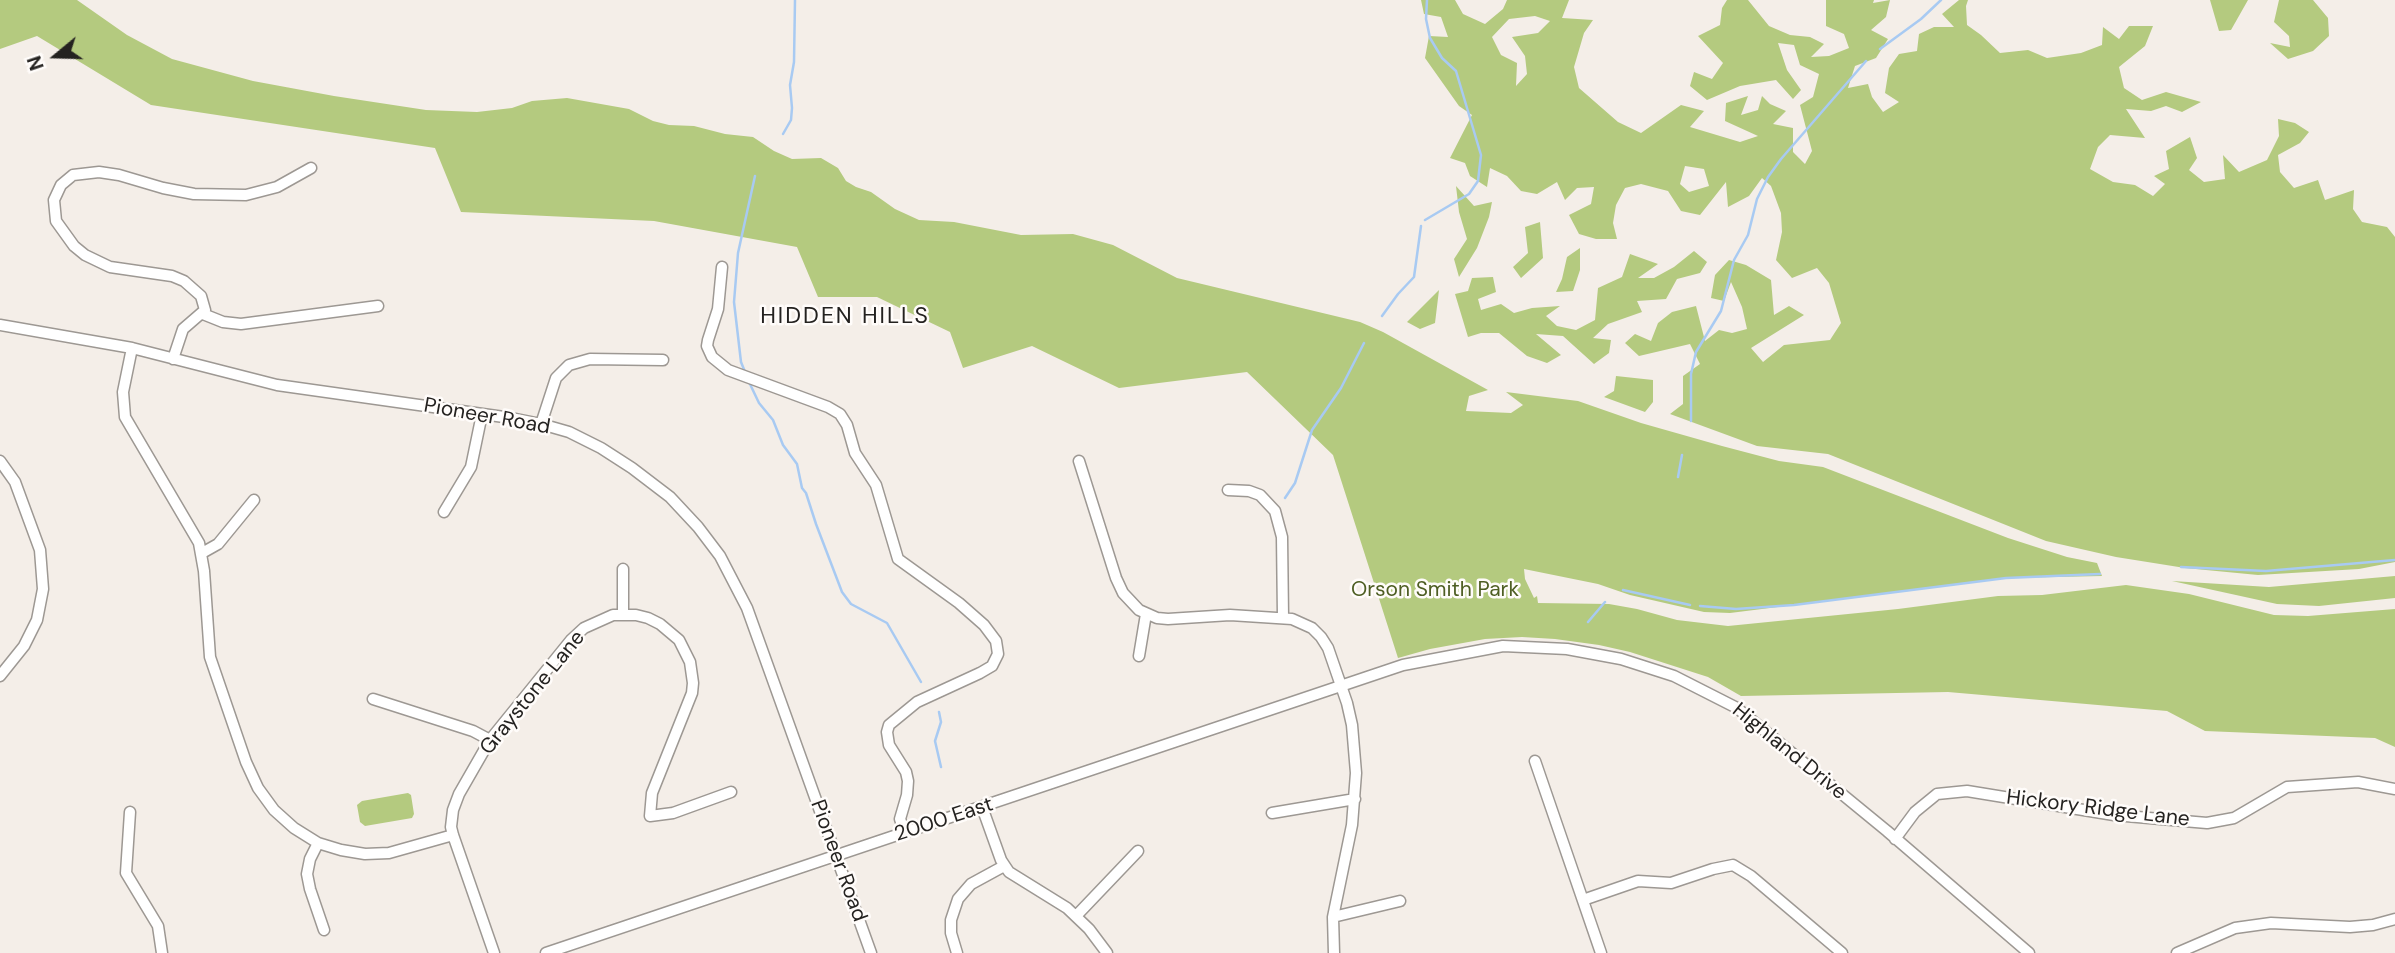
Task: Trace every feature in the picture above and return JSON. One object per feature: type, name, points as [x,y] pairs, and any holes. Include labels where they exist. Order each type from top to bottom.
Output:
[{"type":"street","points":[[173,359],[183,329],[203,314],[205,305],[201,296],[184,281],[160,273],[110,267],[97,262],[74,246],[54,215],[54,200],[61,185],[73,175],[99,172],[194,194],[246,195],[277,187],[311,168]]},
{"type":"street","points":[[722,267],[718,309],[707,346],[717,362],[734,373],[828,407],[844,419],[855,453],[877,485],[898,559],[959,603],[984,625],[996,641],[998,654],[992,666],[917,702],[889,725],[888,745],[906,772],[908,780],[907,795],[900,818],[905,832]]},
{"type":"street","points":[[203,314],[223,322],[241,324],[378,306]]},
{"type":"street","name":"Pioneer Road","points":[[0,325],[132,348],[277,386],[541,424],[569,432],[601,448],[643,475],[670,497],[698,527],[720,556],[747,608],[871,953]]},
{"type":"street","points":[[132,348],[123,393],[125,417],[202,552],[210,657],[246,762],[258,788],[274,810],[294,828],[318,843],[353,853],[377,855],[401,851],[453,835]]},
{"type":"street","points":[[541,424],[556,378],[569,365],[590,359],[663,360]]},
{"type":"street","points":[[444,512],[471,467],[482,414]]},
{"type":"street","points":[[0,461],[15,482],[40,550],[43,589],[37,620],[24,646],[1,671]]},
{"type":"street","points":[[1079,461],[1119,586],[1128,599],[1146,614],[1168,619],[1205,615],[1283,617],[1301,622],[1321,637],[1328,648],[1352,725],[1356,773],[1347,849],[1333,916],[1334,953]]},
{"type":"street","points":[[1228,489],[1260,495],[1275,511],[1282,537],[1283,617]]},
{"type":"street","points":[[202,552],[218,544],[254,500]]},
{"type":"street","points":[[623,569],[624,614],[648,618],[670,631],[686,651],[692,673],[692,693],[652,793],[650,816],[673,813],[731,792]]},
{"type":"street","name":"Graystone Lane","points":[[494,953],[453,835],[452,819],[456,802],[490,740],[577,634],[602,618],[624,614]]},
{"type":"street","points":[[1139,656],[1146,614]]},
{"type":"street","name":"Highland Drive","points":[[1341,686],[1403,665],[1503,646],[1567,649],[1621,659],[1674,676],[1737,708],[2029,953]]},
{"type":"street","name":"2000 East","points":[[546,953],[1341,686]]},
{"type":"street","points":[[373,699],[473,731],[490,740]]},
{"type":"street","points":[[1535,761],[1601,953]]},
{"type":"street","name":"Hickory Ridge Lane","points":[[1895,839],[1915,812],[1937,794],[1967,791],[2114,814],[2207,822],[2234,818],[2287,788],[2358,782],[2395,789]]},
{"type":"street","points":[[1272,813],[1355,799]]},
{"type":"street","points":[[982,807],[1004,866],[1016,877],[1076,916],[1107,953]]},
{"type":"street","points":[[130,812],[126,873],[158,926],[162,953]]},
{"type":"street","points":[[318,843],[310,859],[307,874],[324,930]]},
{"type":"street","points":[[1076,916],[1138,851]]},
{"type":"street","points":[[1583,900],[1638,881],[1671,883],[1733,865],[1751,876],[1842,953]]},
{"type":"street","points":[[957,953],[950,920],[958,899],[971,884],[1004,866]]},
{"type":"street","points":[[1333,916],[1400,901]]},
{"type":"street","points":[[2177,953],[2193,949],[2235,928],[2271,923],[2350,927],[2395,919]]},
{"type":"green space","name":"Orson Smith Park","points":[[0,0],[77,0],[127,35],[172,59],[253,81],[334,96],[426,110],[477,112],[512,108],[532,101],[567,98],[629,109],[653,121],[669,125],[694,126],[725,134],[753,137],[792,159],[821,158],[838,168],[846,181],[919,220],[954,222],[1021,235],[1073,234],[1113,245],[1177,278],[1360,322],[1488,390],[1469,396],[1466,411],[1511,413],[1523,405],[1506,392],[1578,401],[1641,423],[1722,446],[1779,461],[1823,467],[2008,538],[2067,557],[2097,563],[2102,576],[2009,578],[1730,613],[1704,612],[1630,595],[1598,584],[1524,569],[1525,579],[1534,598],[1537,596],[1538,603],[1609,604],[1677,620],[1728,626],[1998,596],[2042,595],[2126,585],[2189,594],[2274,615],[2308,616],[2395,609],[2395,747],[2375,738],[2205,731],[2167,711],[1948,692],[1741,696],[1708,677],[1630,652],[1555,639],[1485,639],[1398,658],[1333,455],[1247,372],[1119,388],[1032,346],[963,368],[950,332],[877,297],[818,297],[797,247],[654,221],[461,212],[435,148],[151,105],[37,36],[0,49]]},
{"type":"green space","points":[[1421,0],[1455,0],[1463,14],[1485,24],[1503,9],[1507,0],[1569,0],[1562,18],[1593,20],[1584,33],[1574,67],[1579,88],[1618,122],[1641,133],[1681,105],[1704,111],[1690,127],[1740,142],[1758,136],[1725,121],[1726,103],[1748,96],[1741,115],[1758,110],[1762,96],[1770,104],[1786,111],[1773,124],[1793,128],[1793,152],[1805,164],[1812,151],[1800,105],[1813,97],[1819,74],[1800,65],[1794,45],[1778,43],[1787,70],[1801,90],[1793,99],[1776,80],[1740,86],[1707,100],[1690,86],[1694,72],[1712,79],[1723,63],[1698,36],[1720,25],[1722,8],[1727,0],[1748,0],[1769,26],[1790,35],[1810,37],[1824,44],[1811,57],[1829,56],[1849,48],[1844,34],[1826,26],[1826,0],[1874,0],[1873,3],[1890,0],[1886,17],[1871,30],[1888,39],[1876,58],[1855,66],[1848,88],[1868,84],[1872,97],[1883,112],[1899,102],[1885,93],[1889,68],[1899,54],[1917,51],[1919,34],[1934,27],[1954,27],[1942,14],[1959,0],[1968,0],[1967,25],[2000,53],[2028,50],[2047,58],[2081,53],[2102,45],[2103,27],[2119,39],[2129,26],[2153,26],[2145,46],[2119,67],[2124,88],[2142,100],[2166,92],[2201,102],[2182,112],[2166,106],[2151,111],[2126,109],[2145,138],[2110,135],[2098,147],[2090,169],[2113,182],[2135,185],[2153,196],[2165,184],[2154,176],[2169,169],[2166,151],[2190,137],[2197,158],[2189,170],[2204,182],[2225,179],[2223,155],[2239,172],[2267,160],[2279,136],[2278,119],[2295,123],[2309,132],[2300,143],[2278,155],[2280,172],[2294,188],[2318,180],[2325,200],[2354,190],[2353,209],[2362,222],[2387,227],[2395,237],[2395,562],[2359,569],[2258,575],[2185,568],[2116,557],[2046,541],[1828,454],[1757,446],[1670,414],[1683,404],[1683,376],[1700,364],[1690,344],[1639,356],[1625,343],[1635,334],[1651,341],[1658,323],[1672,312],[1696,306],[1705,341],[1719,330],[1732,333],[1747,329],[1742,307],[1731,282],[1724,301],[1711,298],[1715,275],[1729,260],[1746,265],[1771,280],[1774,315],[1789,306],[1804,315],[1751,348],[1763,362],[1784,345],[1830,340],[1841,323],[1829,283],[1817,268],[1792,278],[1776,260],[1782,232],[1781,213],[1771,186],[1762,178],[1749,196],[1728,207],[1726,182],[1700,215],[1681,211],[1668,191],[1641,184],[1625,188],[1616,205],[1613,223],[1617,239],[1596,239],[1579,234],[1569,215],[1591,204],[1594,187],[1577,188],[1565,200],[1557,182],[1537,194],[1521,191],[1507,176],[1490,168],[1487,187],[1470,176],[1465,163],[1450,158],[1472,115],[1459,106],[1425,58],[1429,36],[1448,37],[1441,17],[1424,14]],"holes":[[[1535,16],[1550,21],[1538,33],[1512,37],[1525,56],[1527,74],[1516,86],[1517,63],[1501,55],[1492,37],[1509,19]],[[1685,166],[1704,169],[1709,186],[1689,192],[1680,184]]]},
{"type":"green space","points":[[2210,0],[2248,0],[2231,30],[2219,31]]},
{"type":"green space","points":[[2279,0],[2313,0],[2328,18],[2329,36],[2313,51],[2288,59],[2270,43],[2290,47],[2289,36],[2274,22]]},
{"type":"green space","points":[[1456,186],[1474,206],[1492,202],[1477,248],[1459,277],[1454,259],[1467,239],[1459,212]]},
{"type":"green space","points":[[1540,222],[1543,258],[1521,278],[1513,267],[1528,253],[1525,227]]},
{"type":"green space","points":[[1580,248],[1580,270],[1573,291],[1556,292],[1567,257]]},
{"type":"green space","points":[[1694,251],[1707,262],[1700,273],[1677,279],[1666,299],[1637,301],[1642,312],[1608,324],[1593,338],[1611,340],[1609,353],[1594,364],[1563,336],[1536,334],[1561,355],[1547,363],[1527,356],[1499,333],[1481,333],[1468,337],[1455,294],[1468,291],[1472,278],[1493,277],[1496,292],[1478,299],[1481,310],[1501,304],[1514,313],[1532,308],[1560,306],[1546,316],[1557,326],[1576,330],[1595,320],[1598,288],[1622,277],[1630,254],[1658,264],[1638,278],[1654,278]]},
{"type":"green space","points":[[1439,290],[1435,323],[1420,329],[1407,322]]},
{"type":"green space","points":[[1616,376],[1653,380],[1653,402],[1645,412],[1604,397],[1614,391]]},
{"type":"green space","points":[[2395,576],[2395,598],[2319,606],[2277,604],[2172,581],[2269,587]]},
{"type":"green space","points":[[408,793],[411,795],[414,814],[412,818],[365,826],[360,822],[357,805],[362,801]]},
{"type":"waterway","points":[[783,134],[791,120],[790,85],[794,62],[795,0]]},
{"type":"waterway","points":[[1425,220],[1469,194],[1478,181],[1481,155],[1456,71],[1442,58],[1430,38],[1426,19],[1427,0]]},
{"type":"waterway","points":[[1880,49],[1921,19],[1941,0]]},
{"type":"waterway","points":[[1691,421],[1691,374],[1696,352],[1721,311],[1734,260],[1748,235],[1757,199],[1781,159],[1866,61]]},
{"type":"waterway","points":[[745,372],[741,362],[734,302],[738,253],[755,176]]},
{"type":"waterway","points":[[1382,316],[1414,277],[1421,226]]},
{"type":"waterway","points":[[1285,498],[1295,483],[1312,430],[1341,388],[1364,343]]},
{"type":"waterway","points":[[749,382],[759,403],[773,420],[783,445],[797,464],[802,488],[842,592],[851,604],[887,623],[921,682]]},
{"type":"waterway","points":[[1678,477],[1682,455]]},
{"type":"waterway","points":[[2181,567],[2266,571],[2395,560]]},
{"type":"waterway","points":[[1700,606],[1736,609],[1794,605],[2006,578],[2100,574]]},
{"type":"waterway","points":[[1623,590],[1690,605]]},
{"type":"waterway","points":[[1588,622],[1605,602]]},
{"type":"waterway","points":[[939,712],[941,722],[935,741],[941,767]]},
{"type":"district","name":"HIDDEN HILLS","points":[[845,317]]}]
